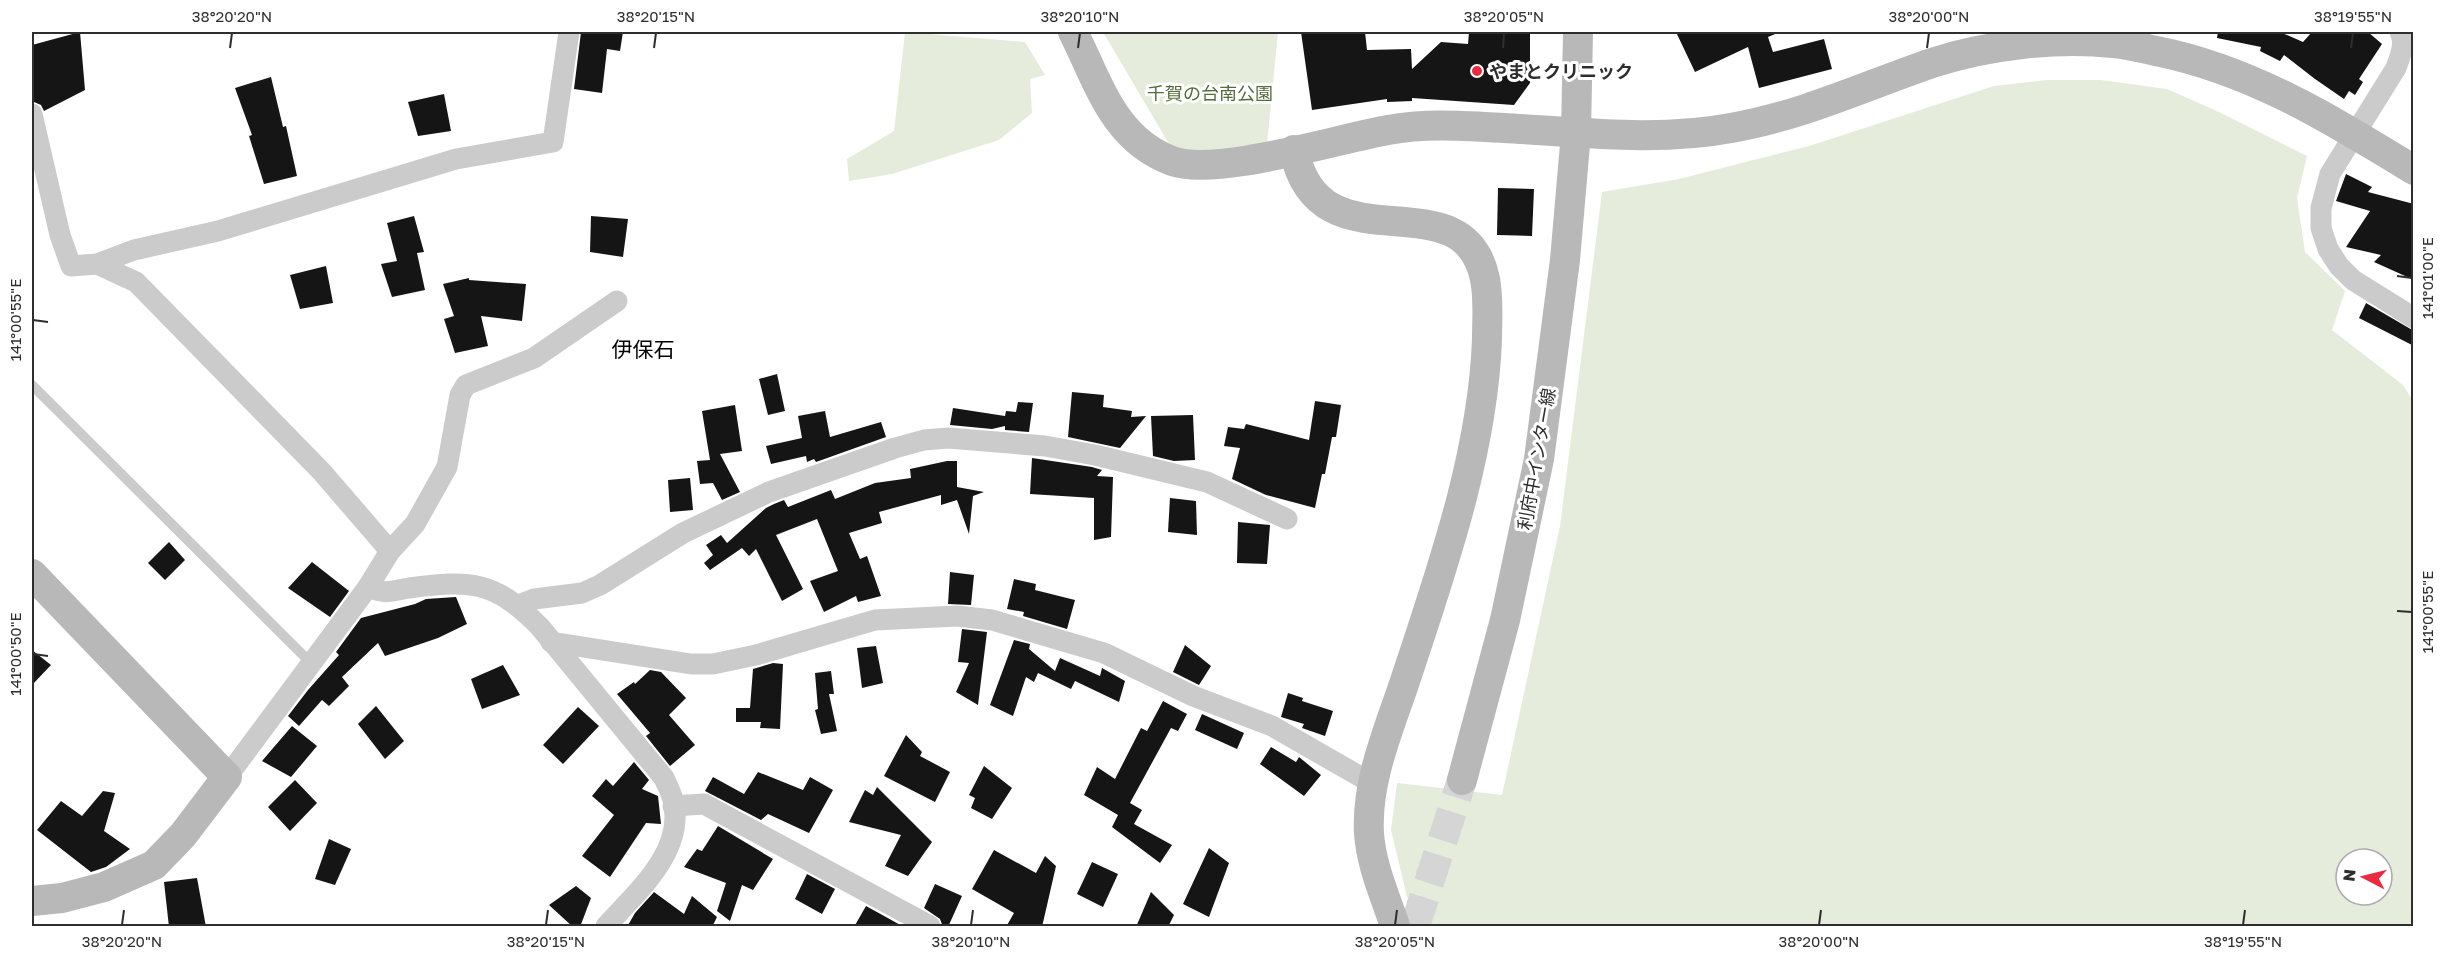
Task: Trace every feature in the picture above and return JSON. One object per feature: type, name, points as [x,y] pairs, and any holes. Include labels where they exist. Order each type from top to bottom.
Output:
[{"type":"street","points":[[32,114],[60,235],[70,266],[97,264],[134,250],[218,231],[456,159],[553,142],[568,32]]},
{"type":"street","points":[[1073,32],[1115,117],[1137,141],[1154,153],[1176,162],[1202,165],[1230,163],[1389,129],[1418,126],[1453,125],[1576,133],[1658,135],[1730,129],[1826,104],[1935,62],[2003,47],[2069,41],[2115,43],[2200,61],[2246,77],[2355,134],[2414,170]]},
{"type":"street","name":"利府中インター線","points":[[1462,780],[1505,620],[1539,459],[1565,260],[1576,133],[1578,32]]},
{"type":"street","points":[[2400,32],[2403,37],[2403,50],[2396,68],[2330,174],[2321,208],[2321,228],[2328,249],[2339,266],[2353,280],[2414,318]]},
{"type":"street","points":[[1294,150],[1308,188],[1324,203],[1339,213],[1358,218],[1408,221],[1448,231],[1464,241],[1475,255],[1485,279],[1488,313],[1486,364],[1482,408],[1473,451],[1424,622],[1373,784],[1369,833],[1372,858],[1395,927]]},
{"type":"street","points":[[97,264],[136,282],[322,472],[390,551]]},
{"type":"street","points":[[32,901],[62,898],[104,887],[154,865],[183,836],[368,587],[390,551],[416,524],[447,466],[460,395],[466,385],[534,358],[617,301]]},
{"type":"street","points":[[518,605],[534,599],[582,593],[600,585],[683,533],[770,492],[895,447],[924,440],[948,438],[1045,446],[1095,455],[1207,482],[1287,519]]},
{"type":"street","points":[[32,574],[227,777]]},
{"type":"street","points":[[368,587],[381,593],[451,583],[478,585],[518,605],[664,778],[673,806],[674,824],[668,846],[658,868],[606,927]]},
{"type":"street","points":[[551,642],[691,664],[713,664],[756,655],[875,620],[957,616],[992,620],[1104,653],[1193,696],[1272,726],[1373,784]]},
{"type":"street","points":[[673,806],[704,804],[930,927]]},
{"type":"lane","points":[[32,385],[312,664]]},
{"type":"green space","points":[[905,32],[1025,42],[1045,75],[1030,79],[1032,113],[999,140],[892,174],[849,181],[847,159],[894,131]]},
{"type":"green space","name":"千賀の台南公園","points":[[1103,32],[1278,32],[1267,145],[1198,158],[1172,149]]},
{"type":"green space","points":[[2047,80],[2101,80],[2167,89],[2307,156],[2297,198],[2305,252],[2345,291],[2332,330],[2403,385],[2413,401],[2413,926],[1421,926],[1407,897],[1391,830],[1397,783],[1502,795],[1560,526],[1602,192],[1679,179],[1809,146],[1994,86]]},
{"type":"building","points":[[80,32],[85,90],[44,111],[41,105],[34,102],[32,93],[32,45]]},
{"type":"building","points":[[581,32],[623,32],[620,51],[607,49],[602,93],[574,89]]},
{"type":"building","points":[[1301,32],[1365,32],[1367,50],[1411,49],[1412,69],[1441,42],[1468,44],[1469,32],[1530,32],[1530,83],[1514,105],[1412,98],[1412,101],[1387,102],[1387,99],[1312,110]]},
{"type":"building","points":[[1676,32],[1780,32],[1768,37],[1773,52],[1824,39],[1832,69],[1759,88],[1748,47],[1695,72]]},
{"type":"building","points":[[2218,32],[2280,32],[2303,42],[2312,32],[2368,32],[2382,44],[2359,79],[2363,82],[2355,95],[2349,91],[2344,99],[2284,55],[2280,61],[2260,51],[2261,47],[2217,38]]},
{"type":"building","points":[[271,77],[283,127],[286,126],[297,176],[264,184],[249,136],[252,135],[235,88]]},
{"type":"building","points":[[444,94],[451,131],[418,136],[408,102]]},
{"type":"building","points":[[2346,174],[2372,187],[2368,192],[2414,204],[2414,280],[2374,262],[2381,255],[2346,247],[2370,211],[2336,201]]},
{"type":"building","points":[[1498,188],[1534,189],[1532,236],[1497,235]]},
{"type":"building","points":[[414,216],[424,252],[417,253],[425,290],[392,297],[381,264],[397,261],[387,223]]},
{"type":"building","points":[[591,216],[628,219],[623,257],[590,252]]},
{"type":"building","points":[[326,266],[333,303],[300,309],[290,275]]},
{"type":"building","points":[[469,278],[469,280],[526,284],[522,321],[481,316],[488,346],[455,353],[444,319],[454,316],[443,284]]},
{"type":"building","points":[[2366,303],[2414,331],[2414,346],[2359,318]]},
{"type":"building","points":[[777,374],[785,411],[768,415],[759,379]]},
{"type":"building","points":[[1072,392],[1104,395],[1103,407],[1132,411],[1131,417],[1146,416],[1120,448],[1068,437]]},
{"type":"building","points":[[1315,401],[1341,405],[1336,437],[1332,437],[1325,474],[1322,474],[1315,508],[1266,495],[1232,479],[1240,448],[1224,446],[1228,427],[1244,429],[1246,424],[1309,440]]},
{"type":"building","points":[[1018,402],[1033,403],[1029,432],[1005,430],[1005,426],[992,429],[950,425],[953,408],[1005,416],[1006,411],[1016,412]]},
{"type":"building","points":[[735,405],[742,451],[720,454],[740,492],[722,500],[713,483],[700,484],[697,461],[710,460],[702,411]]},
{"type":"building","points":[[825,411],[830,437],[881,422],[886,437],[816,462],[814,459],[807,462],[806,456],[771,464],[766,446],[802,438],[798,416]]},
{"type":"building","points":[[1193,415],[1195,460],[1174,461],[1153,456],[1151,416]]},
{"type":"building","points":[[1032,458],[1092,467],[1102,470],[1097,476],[1113,477],[1111,537],[1094,540],[1094,498],[1030,494]]},
{"type":"building","points":[[957,461],[957,487],[984,492],[973,496],[969,534],[957,500],[941,505],[941,495],[879,512],[882,523],[849,533],[860,559],[867,556],[881,596],[858,602],[856,596],[824,612],[810,581],[838,571],[817,519],[776,535],[803,589],[782,601],[756,549],[749,556],[742,548],[710,570],[704,563],[713,555],[706,545],[721,535],[727,543],[766,508],[774,504],[784,500],[788,507],[831,490],[835,499],[875,483],[911,478],[910,469]]},
{"type":"building","points":[[690,478],[693,510],[670,512],[668,480]]},
{"type":"building","points":[[1170,498],[1196,501],[1197,535],[1168,532]]},
{"type":"building","points":[[1238,522],[1270,525],[1267,564],[1237,563]]},
{"type":"building","points":[[169,542],[185,560],[165,580],[148,563]]},
{"type":"building","points":[[312,562],[349,591],[330,617],[288,588]]},
{"type":"building","points":[[950,572],[974,575],[971,605],[948,604]]},
{"type":"building","points":[[1014,579],[1036,584],[1035,590],[1075,600],[1067,629],[1023,616],[1024,612],[1007,609]]},
{"type":"building","points":[[456,597],[467,624],[438,638],[385,656],[378,643],[342,677],[349,686],[329,706],[322,700],[299,726],[288,716],[339,655],[336,652],[361,618],[426,599]]},
{"type":"building","points":[[962,629],[987,632],[978,705],[956,692],[969,663],[958,662]]},
{"type":"building","points":[[1014,640],[1030,644],[1029,649],[1055,671],[1060,658],[1100,676],[1102,668],[1125,681],[1119,702],[1075,681],[1071,689],[1038,673],[1034,682],[1026,677],[1013,716],[990,705]]},
{"type":"building","points":[[1185,645],[1211,666],[1199,685],[1173,672]]},
{"type":"building","points":[[876,646],[883,683],[862,688],[857,648]]},
{"type":"building","points":[[32,650],[51,665],[32,685]]},
{"type":"building","points":[[773,663],[783,664],[780,729],[760,728],[761,722],[736,722],[736,708],[750,708],[753,669]]},
{"type":"building","points":[[503,665],[520,695],[482,709],[471,679]]},
{"type":"building","points":[[650,670],[661,672],[686,698],[669,715],[695,745],[670,766],[646,736],[650,733],[617,694],[634,682],[635,684]]},
{"type":"building","points":[[831,671],[834,694],[829,694],[837,731],[821,734],[815,710],[818,709],[815,673]]},
{"type":"building","points":[[1288,693],[1303,698],[1302,701],[1333,711],[1325,736],[1302,728],[1304,724],[1281,717]]},
{"type":"building","points":[[1163,701],[1187,714],[1178,731],[1171,728],[1130,803],[1142,810],[1134,824],[1172,845],[1160,863],[1112,827],[1118,815],[1084,795],[1097,767],[1115,779],[1141,728],[1147,731]]},
{"type":"building","points":[[376,706],[404,741],[385,759],[358,724]]},
{"type":"building","points":[[578,707],[599,726],[563,764],[543,745]]},
{"type":"building","points":[[1202,714],[1244,733],[1237,749],[1195,730]]},
{"type":"building","points":[[292,726],[317,746],[291,777],[262,761]]},
{"type":"building","points":[[906,735],[922,752],[920,756],[950,772],[935,802],[884,776]]},
{"type":"building","points":[[1271,747],[1296,762],[1299,757],[1321,775],[1304,796],[1260,764]]},
{"type":"building","points":[[634,762],[649,780],[642,789],[658,796],[661,824],[646,823],[610,877],[582,856],[614,815],[592,796],[606,779],[613,786]]},
{"type":"building","points":[[984,766],[1012,788],[992,819],[971,808],[975,798],[969,795]]},
{"type":"building","points":[[758,772],[803,790],[810,777],[833,790],[809,833],[768,814],[761,820],[705,791],[713,777],[744,794]]},
{"type":"building","points":[[295,780],[317,803],[290,831],[268,807]]},
{"type":"building","points":[[877,787],[932,842],[908,876],[885,866],[901,835],[849,822],[865,790],[873,795]]},
{"type":"building","points":[[103,791],[115,793],[104,831],[130,849],[106,867],[91,872],[37,830],[61,801],[82,816]]},
{"type":"building","points":[[718,826],[773,859],[753,890],[742,885],[730,921],[717,911],[726,883],[684,867],[697,849],[702,851]]},
{"type":"building","points":[[329,839],[351,849],[335,885],[315,879]]},
{"type":"building","points":[[1209,848],[1229,863],[1209,917],[1183,904]]},
{"type":"building","points":[[994,850],[1036,873],[1045,856],[1056,866],[1042,927],[1006,927],[1014,913],[972,889]]},
{"type":"building","points":[[1092,862],[1118,874],[1103,907],[1077,894]]},
{"type":"building","points":[[807,874],[835,889],[822,914],[795,899]]},
{"type":"building","points":[[197,878],[206,927],[169,927],[164,882]]},
{"type":"building","points":[[935,884],[962,896],[948,927],[943,927],[940,919],[924,908]]},
{"type":"building","points":[[576,886],[591,898],[580,927],[573,927],[549,905]]},
{"type":"building","points":[[654,892],[684,914],[692,896],[717,917],[712,927],[627,927],[635,913]]},
{"type":"building","points":[[1151,892],[1174,915],[1168,927],[1136,927]]},
{"type":"building","points":[[866,906],[904,927],[854,927]]},
{"type":"tunnel","points":[[1415,926],[1462,780]]},
{"type":"place","name":"やまとクリニック","points":[[1477,71]]},
{"type":"district","name":"伊保石","points":[[643,349]]}]
